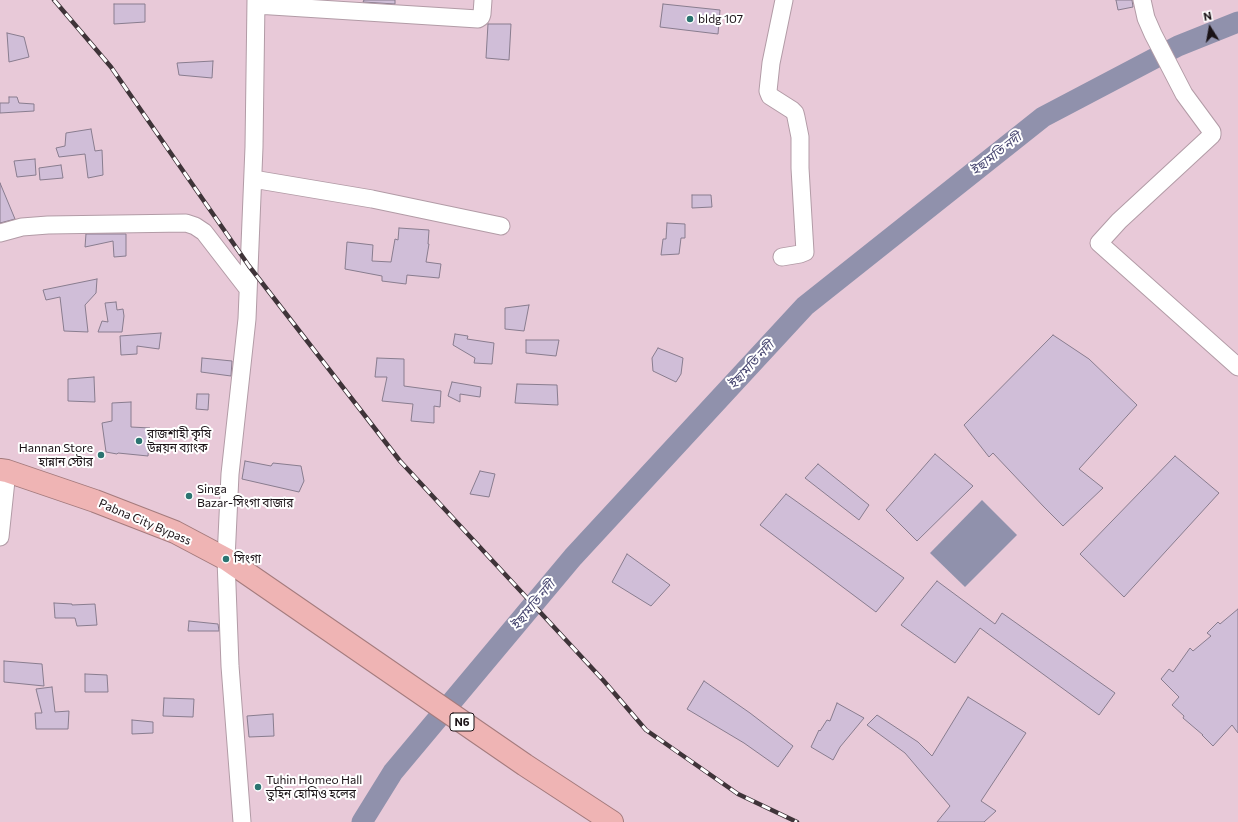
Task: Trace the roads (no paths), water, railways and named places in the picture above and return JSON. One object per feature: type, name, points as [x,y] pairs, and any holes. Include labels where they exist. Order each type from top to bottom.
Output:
[{"type":"highway","name":"Pabna City Bypass","points":[[4,470],[96,501],[175,532],[226,559],[398,678],[612,822]]},
{"type":"street","points":[[242,822],[230,666],[226,559],[230,474],[247,319],[253,179],[256,2],[478,19],[482,14],[483,0]]},
{"type":"street","points":[[782,257],[805,252],[800,168],[800,137],[796,117],[792,110],[770,96],[768,91],[771,63],[784,0]]},
{"type":"street","points":[[1142,0],[1146,18],[1153,34],[1184,94],[1212,132],[1212,135],[1119,221],[1099,243],[1238,366]]},
{"type":"street","points":[[253,179],[372,199],[460,216],[501,226]]},
{"type":"street","points":[[0,233],[22,227],[48,225],[186,223],[195,226],[204,232],[248,288]]},
{"type":"street","points":[[0,537],[4,470]]},
{"type":"water","points":[[982,500],[1017,535],[965,587],[930,553]]},
{"type":"waterway","name":"ইছামতি নদী","points":[[362,822],[393,772],[573,557],[805,306],[1043,117],[1178,46],[1238,22]]},
{"type":"railway","points":[[54,0],[111,67],[249,266],[400,461],[603,680],[646,730],[738,794],[797,822]]},
{"type":"place","name":"bldg 107","points":[[690,19]]},
{"type":"place","name":"রাজশাহী কৃষি উন্নয়ন ব্যাংক","points":[[139,441]]},
{"type":"place","name":"Hannan Store হান্নান স্টোর","points":[[101,455]]},
{"type":"place","name":"Singa Bazar-সিংগা বাজার","points":[[189,496]]},
{"type":"place","name":"সিংগা","points":[[226,559]]},
{"type":"place","name":"Tuhin Homeo Hall তুহিন হোমিও হলের","points":[[258,787]]}]
